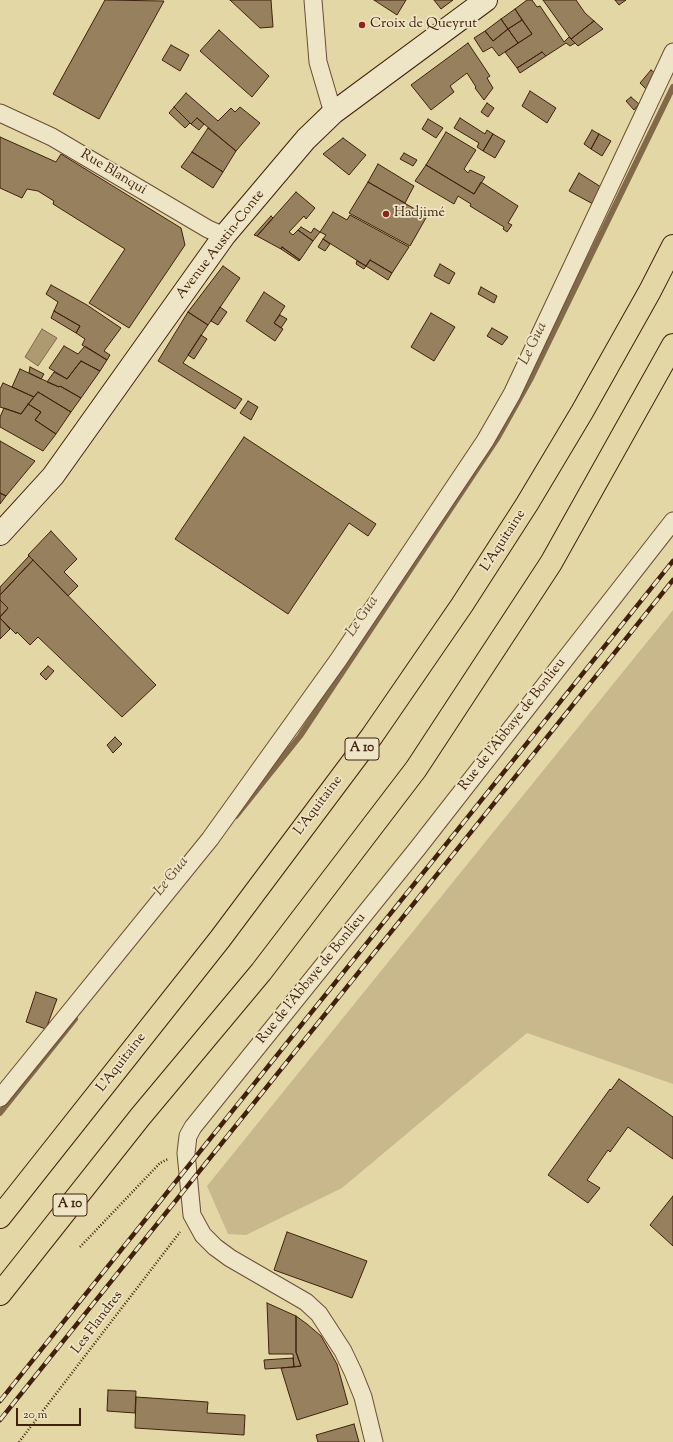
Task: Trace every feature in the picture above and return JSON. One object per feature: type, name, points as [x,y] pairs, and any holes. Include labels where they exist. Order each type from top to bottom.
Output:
[{"type":"highway","name":"L'Aquitaine","points":[[0,1217],[220,938],[372,736],[462,605],[527,504],[582,412],[650,291],[673,246]]},
{"type":"highway","name":"A 10","points":[[0,1294],[140,1117],[261,972],[416,769],[551,563],[673,345]]},
{"type":"main road","name":"Avenue Austin-Conte","points":[[0,534],[56,472],[224,236],[306,140],[334,113],[486,0]]},
{"type":"street","points":[[313,0],[318,62],[334,113]]},
{"type":"street","points":[[0,1098],[210,839],[339,659],[485,441],[512,394],[673,52]]},
{"type":"street","name":"Rue Blanqui","points":[[0,113],[52,137],[208,229],[224,236]]},
{"type":"street","name":"Rue de l'Abbaye de Bonlieu","points":[[374,1442],[363,1397],[353,1372],[343,1351],[319,1314],[306,1302],[230,1258],[215,1247],[203,1235],[192,1215],[186,1153],[188,1136],[193,1127],[417,849],[673,521]]},
{"type":"path","points":[[80,1247],[160,1163],[173,1156],[186,1153]]},
{"type":"path","name":"Les Flandres","points":[[19,1442],[192,1215]]},
{"type":"shaded area","points":[[42,329],[57,338],[38,366],[25,357]]},
{"type":"shaded area","points":[[673,610],[673,1084],[527,1033],[342,1188],[246,1235],[228,1234],[207,1186]]},
{"type":"building","points":[[105,0],[164,1],[99,119],[53,94]]},
{"type":"building","points":[[230,0],[271,0],[273,27],[260,28]]},
{"type":"building","points":[[374,0],[406,0],[397,15]]},
{"type":"building","points":[[434,0],[453,0],[441,9]]},
{"type":"building","points":[[527,0],[532,0],[537,7],[540,6],[564,42],[569,37],[575,43],[570,46],[566,43],[546,56],[542,52],[517,68],[505,52],[532,34],[515,9]]},
{"type":"building","points":[[543,0],[576,0],[585,13],[594,21],[571,39]]},
{"type":"building","points":[[615,0],[626,0],[619,5]]},
{"type":"building","points":[[515,9],[522,20],[508,29],[501,19]]},
{"type":"building","points":[[501,19],[508,29],[493,41],[485,31]]},
{"type":"building","points":[[522,20],[532,34],[518,43],[508,29]]},
{"type":"building","points":[[594,21],[603,29],[578,46],[571,39]]},
{"type":"building","points":[[508,29],[518,43],[499,56],[492,47],[483,52],[474,38],[485,31],[493,41]]},
{"type":"building","points":[[219,30],[269,76],[252,97],[200,51]]},
{"type":"building","points":[[468,43],[490,76],[487,78],[493,88],[484,100],[475,88],[476,87],[467,73],[450,86],[454,92],[431,110],[411,85]]},
{"type":"building","points":[[171,45],[189,55],[180,71],[162,60]]},
{"type":"building","points":[[542,52],[546,56],[520,73],[517,68]]},
{"type":"building","points":[[651,70],[656,74],[648,91],[640,83]]},
{"type":"building","points":[[530,91],[556,108],[547,123],[522,106]]},
{"type":"building","points":[[186,93],[218,121],[231,108],[235,112],[240,107],[260,123],[236,151],[197,118],[191,124],[174,107]]},
{"type":"building","points":[[631,97],[639,104],[634,110],[626,101]]},
{"type":"building","points":[[487,103],[494,108],[488,117],[481,112]]},
{"type":"building","points":[[174,107],[190,123],[185,128],[169,113]]},
{"type":"building","points":[[197,118],[204,124],[199,130],[191,124]]},
{"type":"building","points":[[460,118],[485,134],[487,130],[493,134],[483,151],[477,147],[479,143],[454,128]]},
{"type":"building","points":[[428,119],[443,128],[436,138],[422,129]]},
{"type":"building","points":[[208,128],[236,151],[223,172],[192,152]]},
{"type":"building","points":[[592,130],[599,134],[591,149],[584,144]]},
{"type":"building","points":[[446,132],[476,150],[464,169],[468,173],[470,170],[485,177],[474,194],[426,165]]},
{"type":"building","points":[[493,134],[505,141],[495,158],[483,151]]},
{"type":"building","points":[[599,134],[611,141],[602,156],[591,149]]},
{"type":"building","points":[[0,137],[56,162],[61,154],[181,228],[185,245],[129,328],[89,303],[125,249],[53,204],[54,201],[38,191],[27,189],[22,198],[0,188]]},
{"type":"building","points":[[343,138],[366,155],[349,175],[323,154]]},
{"type":"building","points":[[192,152],[223,172],[213,188],[181,167]]},
{"type":"building","points":[[404,153],[417,160],[413,166],[400,159]]},
{"type":"building","points":[[378,164],[414,186],[405,203],[368,182]]},
{"type":"building","points":[[426,165],[474,194],[481,182],[518,206],[508,223],[512,225],[507,232],[503,229],[504,227],[470,206],[471,204],[458,196],[454,204],[415,181]]},
{"type":"building","points":[[579,173],[601,187],[593,204],[569,191]]},
{"type":"building","name":"Hadjimé","points":[[368,182],[427,216],[410,246],[349,213]]},
{"type":"building","points":[[296,192],[315,208],[306,219],[304,216],[289,232],[293,235],[298,230],[313,241],[300,260],[282,247],[281,249],[257,236]]},
{"type":"building","points":[[333,212],[347,220],[350,215],[409,247],[392,273],[370,260],[366,266],[323,239],[326,235],[320,232]]},
{"type":"building","points":[[271,216],[273,218],[257,236],[254,235]]},
{"type":"building","points":[[301,227],[311,233],[314,228],[320,232],[313,241],[298,230]]},
{"type":"building","points":[[323,239],[330,244],[325,251],[318,247]]},
{"type":"building","points":[[282,247],[300,260],[299,261],[281,249]]},
{"type":"building","points":[[370,260],[392,273],[388,280],[366,266]]},
{"type":"building","points":[[357,261],[366,266],[364,269],[356,264]]},
{"type":"building","points":[[440,264],[455,273],[449,284],[434,276]]},
{"type":"building","points":[[223,266],[240,278],[208,325],[188,312]]},
{"type":"building","points":[[51,285],[87,305],[121,328],[104,351],[110,355],[107,360],[82,345],[85,339],[76,333],[80,326],[54,311],[58,302],[46,294]]},
{"type":"building","points":[[481,287],[497,296],[494,303],[478,294]]},
{"type":"building","points":[[264,292],[285,306],[274,323],[283,329],[275,341],[246,321]]},
{"type":"building","points":[[220,307],[227,312],[218,325],[211,321]]},
{"type":"building","points":[[54,311],[80,326],[76,333],[51,318]]},
{"type":"building","points":[[188,312],[208,325],[183,363],[242,399],[235,409],[158,361]]},
{"type":"building","points":[[431,313],[455,327],[434,361],[411,347]]},
{"type":"building","points":[[280,315],[287,319],[281,328],[274,323]]},
{"type":"building","points":[[492,328],[508,337],[502,345],[487,336]]},
{"type":"building","points":[[201,335],[207,339],[194,359],[188,355]]},
{"type":"building","points":[[64,346],[78,354],[85,346],[107,360],[100,371],[81,361],[67,379],[49,368]]},
{"type":"building","points":[[81,361],[100,371],[81,398],[60,386],[59,387],[47,382],[54,372],[67,379]]},
{"type":"building","points":[[30,367],[44,374],[41,379],[29,373]]},
{"type":"building","points":[[20,369],[59,387],[60,386],[81,398],[71,412],[38,392],[34,397],[12,387]]},
{"type":"building","points":[[3,383],[34,397],[21,414],[0,407],[0,389]]},
{"type":"building","points":[[38,392],[71,412],[56,434],[35,420],[41,412],[28,404]]},
{"type":"building","points":[[248,401],[258,407],[251,420],[240,413]]},
{"type":"building","points":[[28,404],[41,412],[35,420],[56,434],[43,451],[0,427],[0,417],[4,408],[21,414]]},
{"type":"building","points":[[244,437],[376,524],[368,536],[349,523],[288,614],[175,539]]},
{"type":"building","points":[[0,441],[35,461],[6,496],[0,493]]},
{"type":"building","points":[[0,493],[6,496],[0,504]]},
{"type":"building","points":[[51,531],[77,559],[64,572],[78,586],[68,596],[28,555]]},
{"type":"building","points":[[29,556],[33,560],[0,595],[0,587]]},
{"type":"building","points":[[33,560],[156,685],[122,717],[38,637],[30,645],[0,618],[8,608],[0,600],[0,595]]},
{"type":"building","points":[[0,600],[8,608],[0,617]]},
{"type":"building","points":[[0,618],[10,629],[0,639]]},
{"type":"building","points":[[48,666],[54,671],[46,680],[40,674]]},
{"type":"building","points":[[115,737],[122,744],[113,753],[107,745]]},
{"type":"building","points":[[36,992],[57,999],[46,1029],[26,1022]]},
{"type":"building","points":[[619,1079],[673,1117],[673,1159],[628,1127],[610,1152],[608,1150],[587,1180],[600,1188],[588,1203],[548,1175],[610,1089],[611,1090]]},
{"type":"building","points":[[673,1196],[673,1246],[650,1225]]},
{"type":"building","points":[[287,1232],[367,1261],[352,1298],[274,1270]]},
{"type":"building","points":[[267,1303],[296,1316],[296,1352],[301,1366],[294,1367],[293,1354],[269,1354]]},
{"type":"building","points":[[296,1316],[321,1336],[337,1364],[348,1404],[297,1420],[281,1368],[301,1366],[296,1352]]},
{"type":"building","points":[[293,1358],[294,1367],[265,1369],[264,1360]]},
{"type":"building","points":[[108,1390],[136,1391],[135,1413],[107,1411]]},
{"type":"building","points":[[136,1397],[208,1402],[207,1413],[245,1415],[244,1435],[135,1428]]},
{"type":"building","points":[[354,1424],[359,1442],[318,1442],[316,1435]]},
{"type":"waterway","name":"Le Gua","points":[[236,816],[300,736],[498,437],[531,378],[673,87]]},
{"type":"waterway","name":"Le Gua","points":[[0,1113],[75,1019]]},
{"type":"railway","points":[[0,1401],[673,561]]},
{"type":"railway","points":[[0,1420],[673,580]]},
{"type":"place","name":"Croix de Queyrut","points":[[362,25]]},
{"type":"place","name":"Hadjimé","points":[[386,214]]}]
